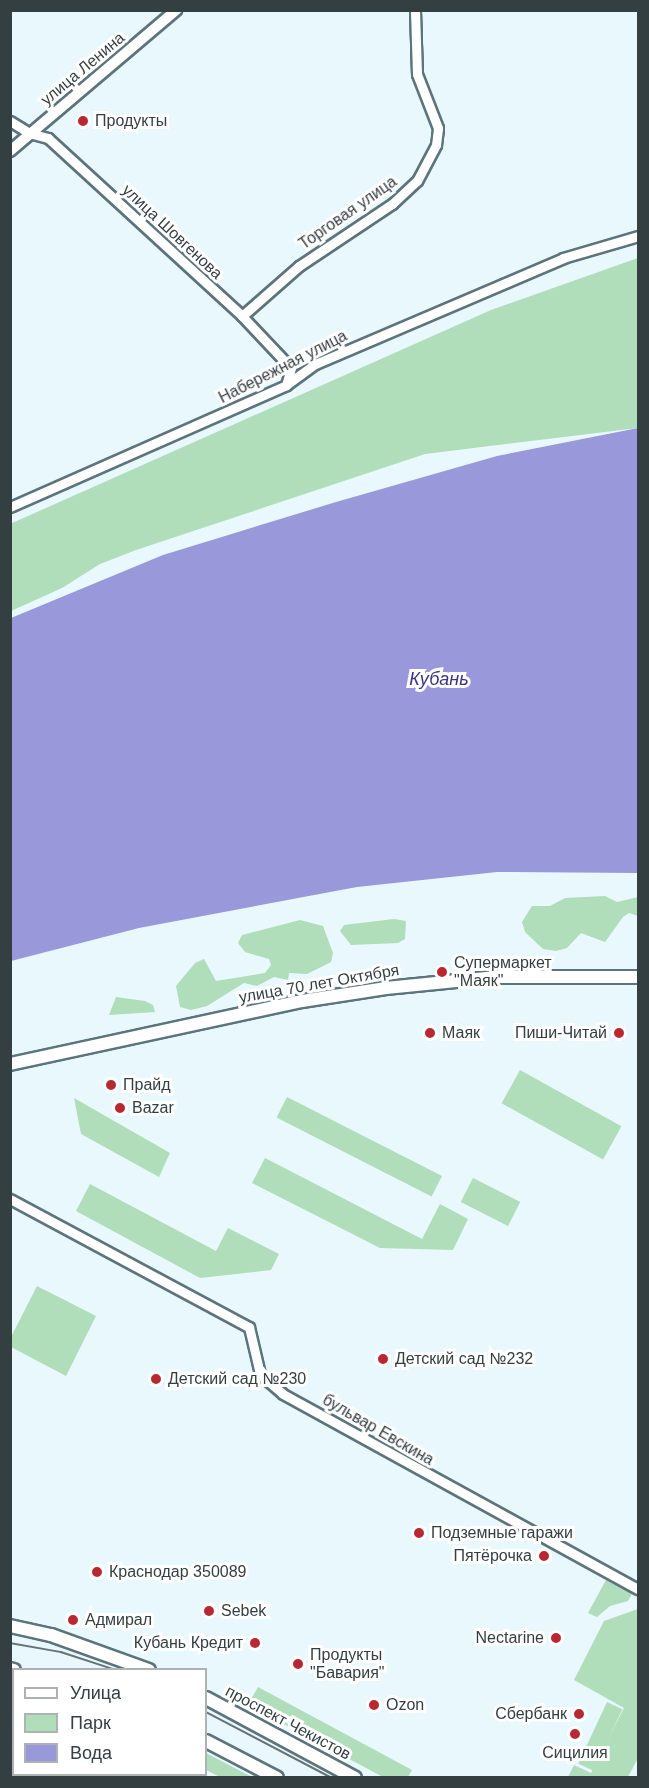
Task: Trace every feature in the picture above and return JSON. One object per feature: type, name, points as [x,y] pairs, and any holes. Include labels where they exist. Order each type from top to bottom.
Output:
[{"type":"main road","name":"улица 70 лет Октября","points":[[10,1064],[302,1001],[386,988],[496,977],[639,977]]},
{"type":"main road","points":[[10,1626],[81,1644],[144,1668]]},
{"type":"main road","name":"проспект Чекистов","points":[[207,1699],[351,1777]]},
{"type":"main road","points":[[207,1742],[277,1778]]},
{"type":"street","name":"улица Ленина","points":[[10,151],[176,10]]},
{"type":"street","name":"Торговая улица","points":[[242,316],[299,266],[393,204],[417,181],[436,145],[438,128],[417,74],[415,10]]},
{"type":"street","name":"улица Шовгенова","points":[[10,121],[29,134],[48,138],[242,316],[291,368]]},
{"type":"street","name":"Набережная улица","points":[[10,507],[286,384],[315,364],[563,258],[639,236]]},
{"type":"street","points":[[286,384],[291,368],[315,364]]},
{"type":"street","name":"бульвар Евскина","points":[[10,1199],[249,1327],[260,1374],[283,1394],[639,1589]]},
{"type":"green space","points":[[638,258],[638,428],[425,454],[136,550],[100,564],[62,588],[11,611],[10,524],[491,310]]},
{"type":"green space","points":[[605,896],[617,902],[638,897],[638,916],[629,913],[623,917],[605,942],[581,933],[567,948],[556,951],[543,949],[525,932],[522,922],[532,906],[550,906],[565,898]]},
{"type":"green space","points":[[394,919],[406,921],[405,939],[398,943],[351,945],[340,931],[344,925]]},
{"type":"green space","points":[[300,920],[323,926],[333,953],[331,962],[307,974],[289,973],[288,980],[274,977],[257,986],[244,983],[207,1006],[191,1010],[180,1007],[176,986],[195,963],[204,959],[216,981],[265,973],[271,965],[269,959],[245,952],[238,943],[242,935]]},
{"type":"green space","points":[[116,997],[145,1001],[153,1005],[155,1012],[109,1015]]},
{"type":"green space","points":[[520,1070],[621,1126],[603,1159],[502,1103]]},
{"type":"green space","points":[[287,1097],[442,1176],[432,1196],[277,1117]]},
{"type":"green space","points":[[74,1098],[170,1153],[159,1177],[81,1134]]},
{"type":"green space","points":[[265,1158],[422,1239],[440,1204],[468,1219],[453,1250],[380,1248],[252,1183]]},
{"type":"green space","points":[[473,1178],[520,1202],[508,1226],[461,1202]]},
{"type":"green space","points":[[90,1184],[216,1251],[228,1228],[279,1254],[271,1270],[200,1278],[76,1211]]},
{"type":"green space","points":[[37,1286],[96,1316],[66,1376],[11,1347],[11,1337]]},
{"type":"green space","points":[[606,1580],[632,1594],[628,1601],[610,1606],[597,1617],[588,1613]]},
{"type":"green space","points":[[638,1609],[638,1758],[628,1777],[568,1777],[574,1765],[591,1773],[624,1708],[574,1680],[604,1621]]},
{"type":"green space","points":[[258,1687],[412,1770],[408,1777],[383,1777],[248,1705]]},
{"type":"green space","points":[[607,1702],[622,1709],[594,1771],[578,1764]]},
{"type":"green space","points":[[207,1754],[252,1777],[220,1777],[207,1770]]},
{"type":"water","name":"Кубань","points":[[638,428],[638,873],[497,872],[357,887],[139,928],[11,961],[11,618],[163,555],[336,502],[497,456]]},
{"type":"tram line","points":[[10,1643],[61,1652],[110,1668]]},
{"type":"tram line","points":[[207,1713],[332,1778]]},
{"type":"place","name":"Продукты","points":[[83,121]]},
{"type":"place","name":"Супермаркет \"Маяк\"","points":[[442,972]]},
{"type":"place","name":"Маяк","points":[[430,1033]]},
{"type":"place","name":"Пиши-Читай","points":[[619,1033]]},
{"type":"place","name":"Прайд","points":[[111,1085]]},
{"type":"place","name":"Bazar","points":[[120,1108]]},
{"type":"place","name":"Детский сад №232","points":[[383,1359]]},
{"type":"place","name":"Детский сад №230","points":[[156,1379]]},
{"type":"place","name":"Подземные гаражи","points":[[419,1533]]},
{"type":"place","name":"Пятёрочка","points":[[544,1556]]},
{"type":"place","name":"Краснодар 350089","points":[[97,1572]]},
{"type":"place","name":"Sebek","points":[[209,1611]]},
{"type":"place","name":"Адмирал","points":[[73,1620]]},
{"type":"place","name":"Nectarine","points":[[556,1638]]},
{"type":"place","name":"Кубань Кредит","points":[[255,1643]]},
{"type":"place","name":"Продукты \"Бавария\"","points":[[298,1664]]},
{"type":"place","name":"Ozon","points":[[374,1705]]},
{"type":"place","name":"Сбербанк","points":[[579,1714]]},
{"type":"place","name":"Сицилия","points":[[575,1734]]}]
